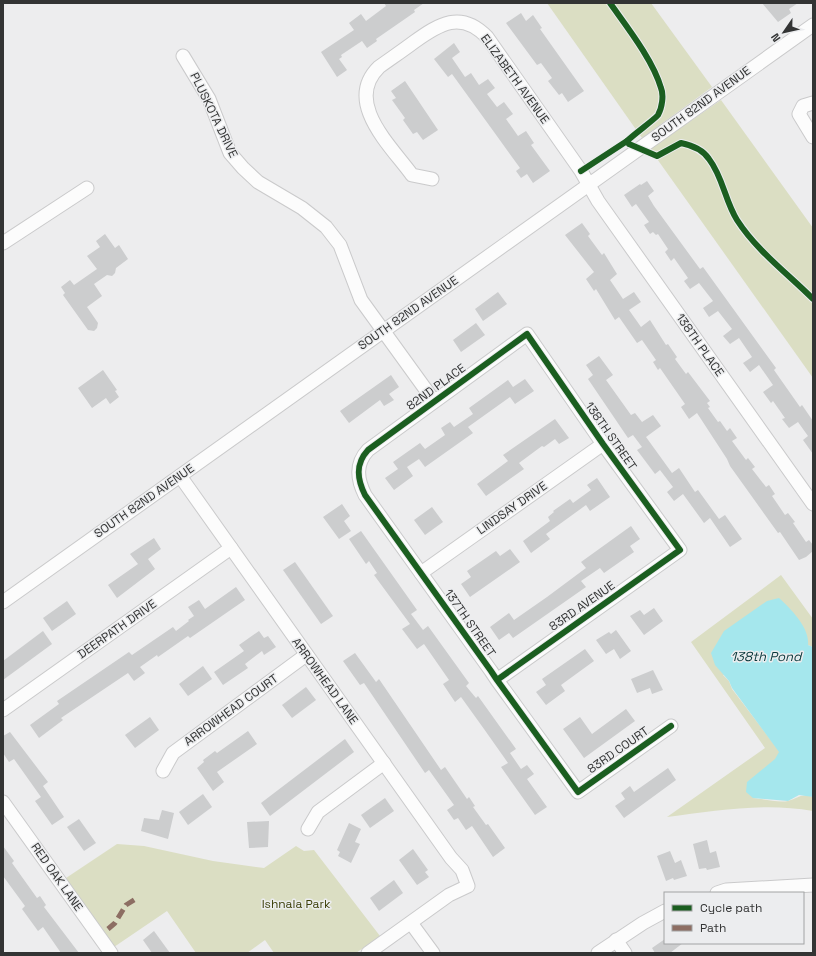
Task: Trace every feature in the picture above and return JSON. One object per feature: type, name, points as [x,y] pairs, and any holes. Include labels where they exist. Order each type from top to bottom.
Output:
[{"type":"street","name":"ELIZABETH AVENUE","points":[[432,179],[412,175],[374,122],[365,103],[367,87],[370,79],[379,68],[432,29],[440,25],[454,22],[475,28],[487,37],[581,171],[589,185]]},
{"type":"street","name":"SOUTH 82ND AVENUE","points":[[3,602],[813,24]]},
{"type":"street","name":"PLUSKOTA DRIVE","points":[[183,56],[209,99],[230,153],[258,182],[302,208],[326,227],[340,245],[361,300],[434,401]]},
{"type":"street","points":[[813,104],[803,106],[799,114],[813,137]]},
{"type":"street","name":"138TH PLACE","points":[[589,185],[616,227],[813,504]]},
{"type":"street","points":[[3,243],[87,188]]},
{"type":"street","name":"82ND PLACE","points":[[360,460],[374,444],[527,334]]},
{"type":"street","name":"138TH STREET","points":[[527,334],[603,444],[680,550]]},
{"type":"street","name":"LINDSAY DRIVE","points":[[421,573],[603,444]]},
{"type":"street","name":"137TH STREET","points":[[360,460],[358,477],[365,495],[578,792]]},
{"type":"street","name":"ARROWHEAD LANE","points":[[180,476],[451,858],[462,870],[468,886],[449,895],[411,923]]},
{"type":"street","name":"DEERPATH DRIVE","points":[[3,710],[231,548]]},
{"type":"street","name":"83RD AVENUE","points":[[497,680],[680,550]]},
{"type":"street","name":"ARROWHEAD COURT","points":[[163,771],[173,753],[306,655]]},
{"type":"street","name":"83RD COURT","points":[[578,792],[671,726]]},
{"type":"street","points":[[308,829],[318,812],[384,763]]},
{"type":"street","name":"RED OAK LANE","points":[[3,802],[111,953]]},
{"type":"street","points":[[720,892],[726,890],[813,885]]},
{"type":"street","points":[[598,953],[616,940],[664,912]]},
{"type":"street","points":[[368,953],[411,923],[433,953]]},
{"type":"street","points":[[616,940],[625,953]]},
{"type":"green space","points":[[547,3],[651,3],[712,87],[642,138]]},
{"type":"green space","points":[[721,100],[813,228],[813,378],[650,149]]},
{"type":"green space","points":[[781,575],[813,619],[813,647],[808,645],[723,675],[729,681],[732,689],[780,752],[753,798],[788,801],[802,796],[809,796],[813,797],[813,811],[795,808],[758,807],[667,817],[765,748],[691,642]]},
{"type":"green space","name":"Ishnala Park","points":[[117,844],[144,846],[213,861],[264,868],[296,846],[304,851],[314,850],[380,936],[356,953],[274,953],[265,940],[247,953],[196,953],[167,911],[114,947],[66,878]]},
{"type":"water","name":"138th Pond","points":[[779,598],[799,619],[806,632],[808,645],[813,647],[813,797],[799,795],[788,801],[753,798],[746,792],[747,782],[775,759],[779,752],[732,688],[729,681],[715,665],[711,653],[724,631],[767,601]]},
{"type":"building","points":[[384,3],[424,3],[414,10],[415,12],[376,39],[377,41],[367,48],[362,41],[341,55],[342,57],[339,59],[347,70],[337,77],[321,52],[354,30],[349,23],[361,14],[366,21],[386,6]]},
{"type":"building","points":[[762,3],[798,3],[789,9],[791,13],[778,22]]},
{"type":"building","points":[[521,13],[526,21],[533,15],[542,28],[540,29],[584,91],[568,102],[562,93],[559,95],[548,81],[552,78],[541,63],[537,65],[506,23]]},
{"type":"building","points":[[454,43],[460,52],[452,58],[465,77],[471,73],[479,85],[488,79],[495,88],[487,94],[497,107],[504,102],[513,114],[506,119],[518,136],[526,131],[534,143],[531,145],[550,171],[533,183],[527,174],[521,178],[516,171],[520,168],[452,74],[448,77],[434,59]]},
{"type":"building","points":[[405,81],[438,130],[423,140],[417,132],[413,134],[403,120],[405,118],[392,100],[396,98],[391,91]]},
{"type":"building","points":[[647,181],[654,191],[648,196],[654,206],[700,269],[703,267],[776,368],[774,370],[800,407],[802,405],[813,421],[813,454],[803,440],[808,436],[798,422],[789,428],[782,419],[785,418],[773,401],[771,403],[763,392],[773,385],[759,365],[750,372],[743,363],[752,357],[739,338],[730,344],[723,336],[732,329],[718,311],[709,317],[703,308],[713,301],[699,283],[690,289],[684,281],[688,278],[674,258],[671,261],[665,252],[668,249],[658,234],[656,235],[653,232],[650,234],[644,225],[649,222],[636,204],[632,207],[624,195]]},
{"type":"building","points":[[582,223],[590,234],[588,236],[602,255],[604,253],[617,274],[610,280],[623,299],[634,292],[641,302],[629,310],[641,327],[650,320],[666,345],[668,344],[677,357],[675,359],[686,374],[688,372],[710,401],[707,403],[710,407],[708,408],[718,422],[720,421],[727,431],[730,428],[737,438],[732,441],[746,460],[748,458],[755,467],[752,469],[766,487],[769,485],[775,494],[772,496],[785,515],[788,513],[795,522],[793,523],[806,542],[809,540],[813,545],[813,551],[806,557],[799,560],[780,532],[778,533],[730,466],[697,413],[689,419],[681,407],[685,404],[660,368],[658,370],[653,362],[656,360],[642,340],[637,343],[619,317],[615,320],[596,289],[594,291],[586,279],[594,272],[565,235]]},
{"type":"building","points":[[105,234],[115,248],[119,245],[128,259],[116,268],[115,273],[112,276],[107,275],[94,284],[102,296],[87,307],[98,323],[97,328],[94,331],[88,330],[63,295],[65,293],[61,287],[70,280],[74,285],[97,269],[87,256],[100,247],[96,241]]},
{"type":"building","points":[[498,292],[507,304],[483,321],[475,309]]},
{"type":"building","points":[[476,323],[485,335],[461,352],[453,340]]},
{"type":"building","points":[[599,356],[613,375],[606,380],[631,415],[635,413],[642,422],[653,415],[661,426],[646,437],[672,473],[679,468],[695,492],[698,490],[719,519],[725,515],[742,539],[730,547],[710,518],[704,523],[683,494],[674,501],[667,492],[673,487],[660,470],[655,474],[637,450],[642,447],[633,435],[628,438],[588,379],[593,375],[586,365]]},
{"type":"building","points":[[103,370],[117,390],[115,391],[119,397],[110,404],[106,398],[92,408],[78,388]]},
{"type":"building","points":[[391,375],[399,387],[389,394],[394,400],[384,406],[380,400],[349,423],[340,411]]},
{"type":"building","points":[[525,379],[534,391],[515,404],[510,397],[468,427],[473,433],[425,467],[419,459],[407,467],[413,476],[394,490],[385,478],[398,469],[393,462],[420,443],[425,449],[445,435],[441,428],[450,422],[454,427],[473,414],[469,408],[508,380],[513,387]]},
{"type":"building","points":[[555,419],[569,438],[559,444],[555,439],[544,447],[542,446],[519,463],[524,469],[486,496],[477,484],[508,461],[503,455]]},
{"type":"building","points":[[597,478],[610,497],[590,511],[586,505],[546,534],[550,539],[531,553],[523,541],[550,521],[548,517],[554,512],[553,511],[570,499],[573,503],[591,490],[587,485]]},
{"type":"building","points":[[342,504],[350,516],[344,521],[351,531],[339,539],[323,517]]},
{"type":"building","points":[[432,507],[443,522],[425,535],[414,520]]},
{"type":"building","points":[[631,526],[640,539],[630,546],[634,552],[604,573],[600,568],[581,581],[586,587],[513,638],[509,633],[499,640],[490,627],[509,613],[514,620],[547,597],[586,568],[581,562]]},
{"type":"building","points":[[361,531],[417,610],[411,614],[423,630],[428,626],[469,683],[466,686],[476,698],[478,696],[516,749],[510,753],[521,769],[527,765],[534,774],[527,779],[547,807],[535,815],[501,767],[508,763],[461,697],[455,702],[443,684],[449,680],[424,644],[417,649],[402,629],[410,624],[374,575],[377,573],[369,561],[366,564],[349,539]]},
{"type":"building","points":[[154,538],[161,549],[148,559],[155,569],[117,598],[108,585],[138,564],[130,554]]},
{"type":"building","points":[[510,549],[520,562],[470,597],[461,584],[471,577],[467,571],[496,551],[500,556]]},
{"type":"building","points":[[295,562],[333,616],[321,624],[283,570]]},
{"type":"building","points":[[236,587],[245,600],[190,638],[188,636],[158,657],[157,655],[140,667],[145,673],[134,681],[128,673],[61,718],[63,720],[39,738],[30,725],[59,704],[57,701],[129,652],[132,655],[173,627],[176,631],[194,616],[188,607],[199,600],[205,609]]},
{"type":"building","points":[[67,601],[76,614],[52,631],[43,618]]},
{"type":"building","points":[[654,608],[663,621],[644,635],[630,616],[640,610],[644,615]]},
{"type":"building","points":[[616,630],[631,651],[620,659],[614,649],[606,654],[596,640],[609,632],[611,634]]},
{"type":"building","points":[[43,631],[52,644],[3,680],[3,661]]},
{"type":"building","points":[[259,631],[264,638],[268,636],[276,647],[264,655],[262,651],[245,664],[248,668],[223,685],[214,672],[244,651],[239,645]]},
{"type":"building","points":[[585,649],[594,661],[561,685],[565,691],[546,705],[536,692],[546,685],[542,679]]},
{"type":"building","points":[[355,653],[376,682],[379,679],[441,770],[445,767],[467,799],[469,797],[475,806],[473,807],[486,825],[488,824],[505,848],[493,857],[472,826],[466,830],[458,818],[454,820],[447,810],[454,805],[429,770],[425,773],[364,683],[360,685],[343,661]]},
{"type":"building","points":[[203,666],[212,679],[188,696],[179,684]]},
{"type":"building","points":[[653,670],[663,690],[652,694],[650,688],[637,693],[631,679]]},
{"type":"building","points":[[306,687],[316,700],[292,718],[282,705]]},
{"type":"building","points":[[626,709],[635,721],[584,758],[563,729],[580,717],[592,734]]},
{"type":"building","points":[[150,717],[159,730],[135,748],[125,735]]},
{"type":"building","points":[[248,731],[257,744],[217,772],[224,782],[213,791],[197,768],[204,762],[203,760],[215,751],[217,753]]},
{"type":"building","points":[[10,732],[48,782],[43,786],[64,817],[52,825],[35,801],[41,797],[14,759],[9,762],[3,753],[3,736]]},
{"type":"building","points":[[345,739],[354,752],[270,816],[261,803]]},
{"type":"building","points":[[668,768],[676,780],[624,818],[615,806],[625,799],[621,793],[630,786],[634,792]]},
{"type":"building","points":[[203,794],[212,807],[188,825],[179,812]]},
{"type":"building","points":[[385,798],[394,811],[370,828],[361,815]]},
{"type":"building","points":[[162,810],[174,813],[168,839],[141,831],[144,818],[159,820]]},
{"type":"building","points":[[79,819],[96,843],[84,851],[67,827]]},
{"type":"building","points":[[269,821],[268,847],[249,848],[247,822]]},
{"type":"building","points":[[349,823],[361,829],[355,842],[360,844],[351,863],[338,856],[340,852],[337,850]]},
{"type":"building","points":[[707,840],[710,853],[716,851],[720,867],[707,870],[706,868],[699,869],[693,844]]},
{"type":"building","points":[[3,846],[14,861],[12,863],[37,898],[40,896],[46,905],[44,907],[79,953],[61,953],[43,927],[38,931],[22,909],[25,906],[3,876]]},
{"type":"building","points":[[413,849],[428,870],[425,872],[429,877],[417,885],[399,860]]},
{"type":"building","points":[[670,851],[675,863],[681,860],[687,876],[674,880],[673,878],[666,881],[657,856]]},
{"type":"building","points":[[394,880],[403,893],[379,911],[370,898]]},
{"type":"building","points":[[154,931],[170,953],[152,953],[143,940]]},
{"type":"building","points":[[664,940],[664,944],[682,944],[670,953],[655,953],[652,948]]},
{"type":"marked path","points":[[108,929],[115,923],[126,905],[137,898]]},
{"type":"cycle path","points":[[610,3],[646,55],[662,91],[661,105],[658,115],[627,141],[629,144],[657,156],[681,143],[704,153],[718,173],[733,213],[745,231],[763,252],[813,299]]},
{"type":"cycle path","points":[[581,171],[627,141]]},
{"type":"cycle path","points":[[497,680],[680,550],[603,444],[527,334],[368,450],[359,466],[359,477],[362,489],[365,495],[497,680],[578,792],[671,726]]}]
